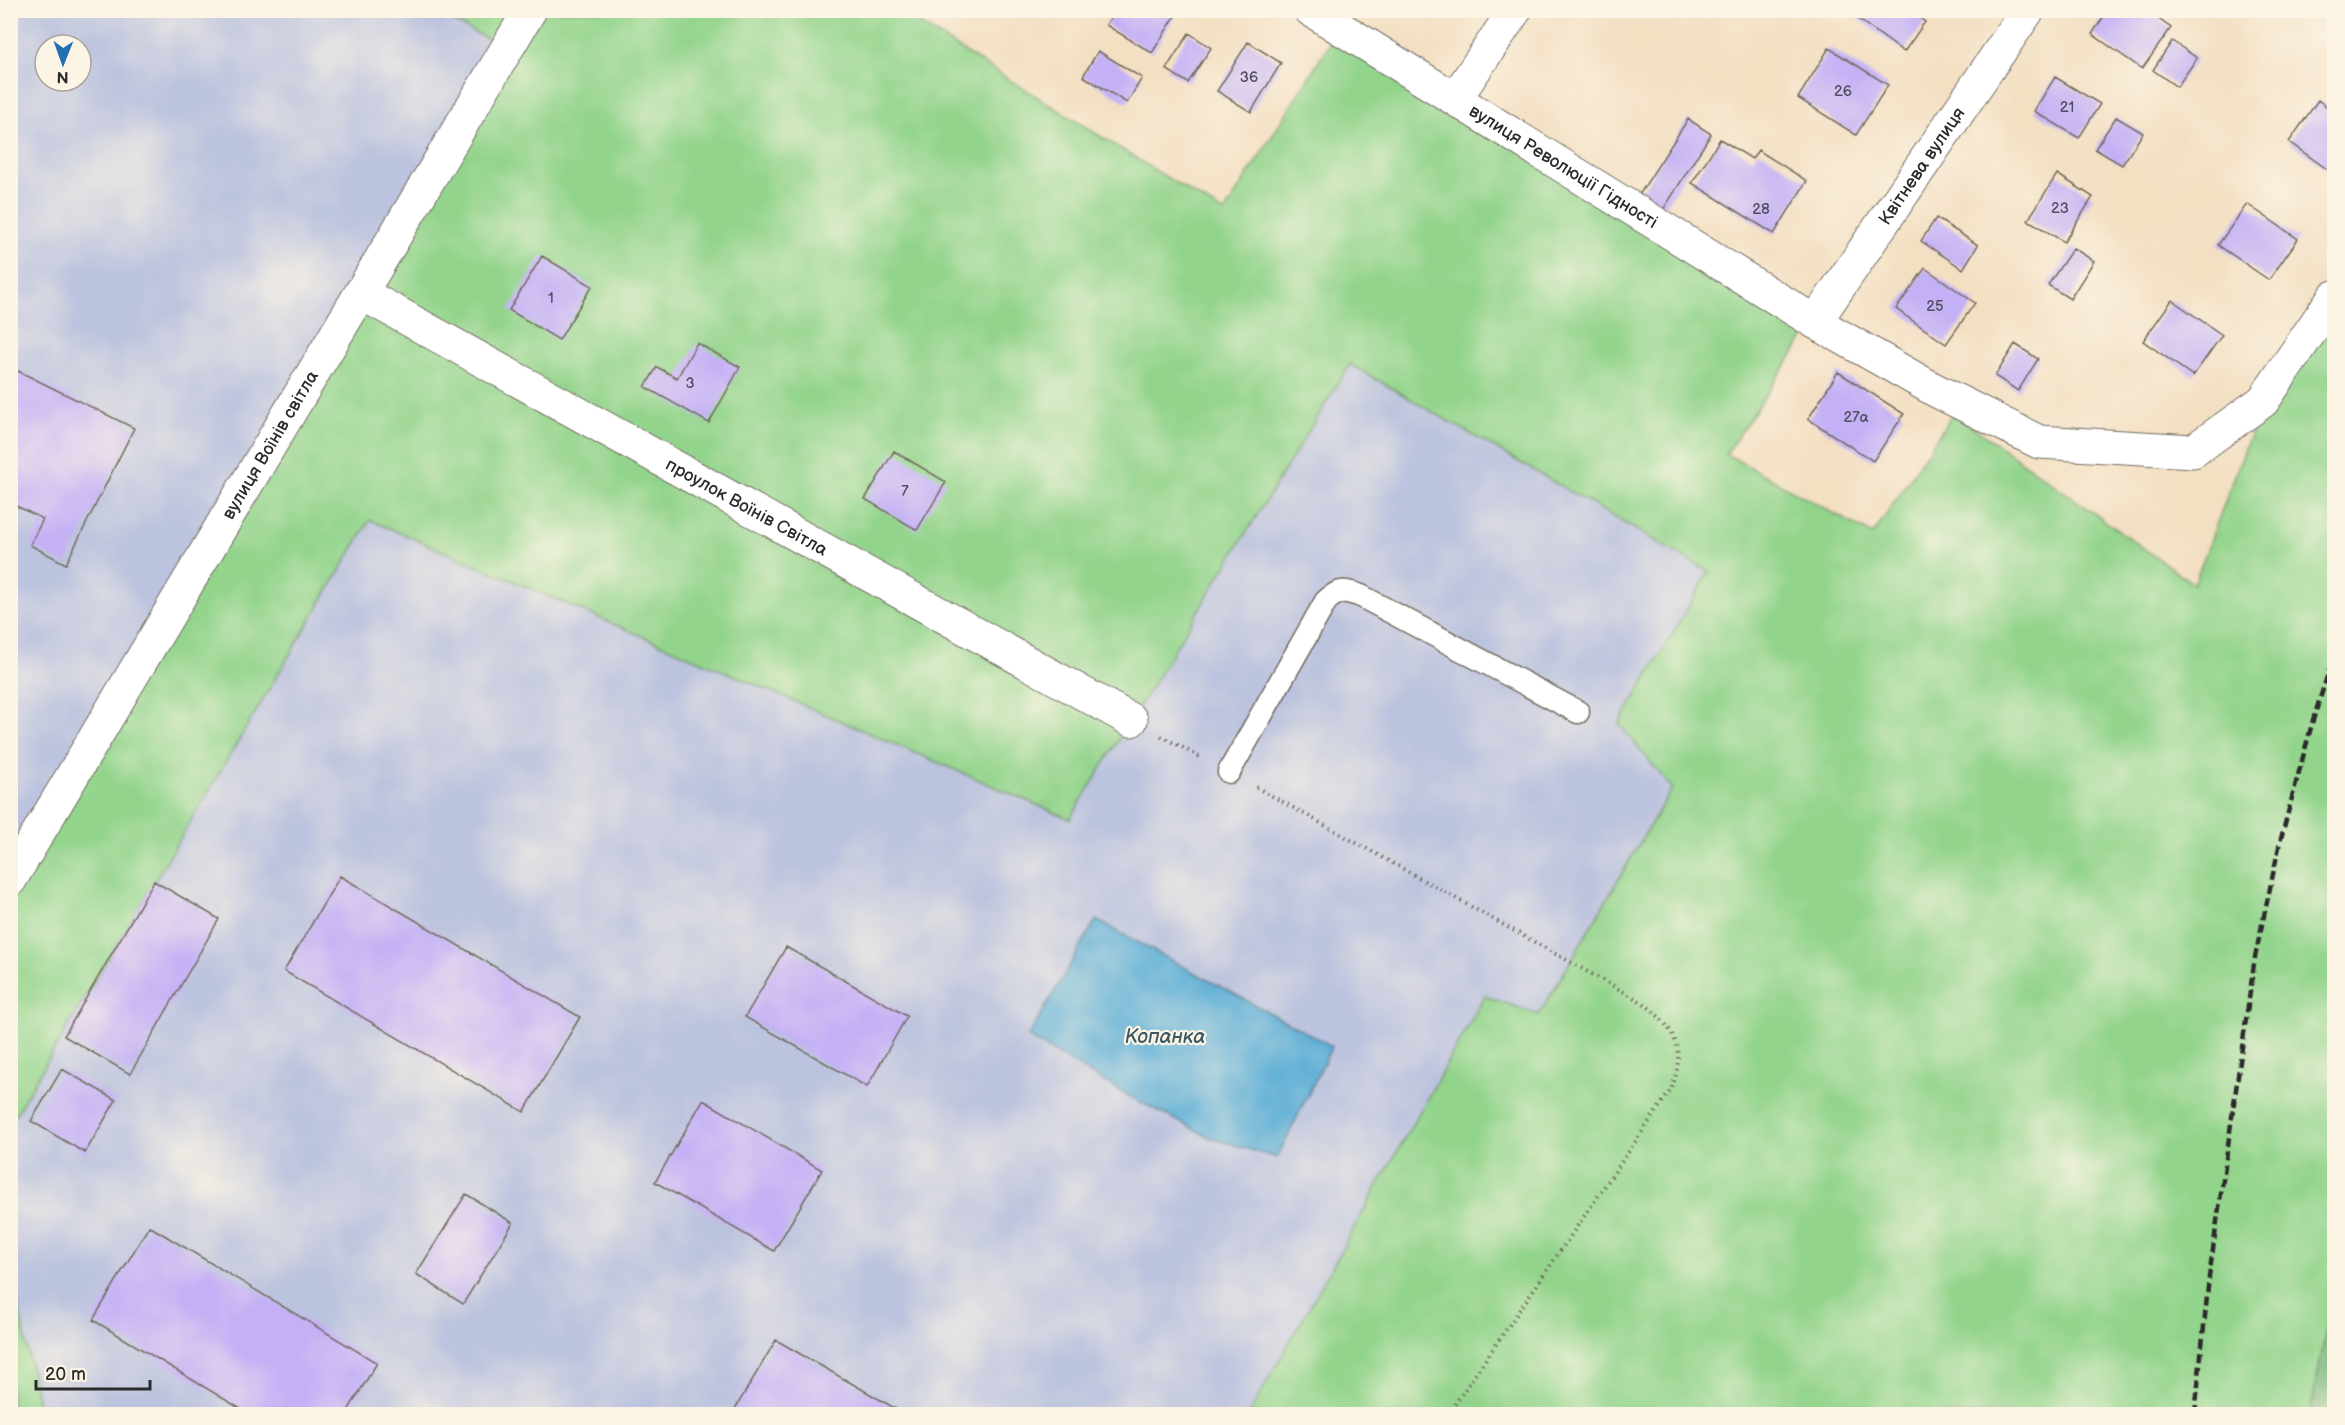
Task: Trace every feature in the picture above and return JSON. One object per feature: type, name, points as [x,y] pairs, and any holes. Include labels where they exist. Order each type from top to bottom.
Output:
[{"type":"street","name":"вулиця Воїнів світла","points":[[10,880],[530,10]]},
{"type":"street","name":"вулиця Революції Гідності","points":[[1311,10],[1815,322],[1935,390],[2039,442],[2193,451],[2264,401],[2334,297]]},
{"type":"street","points":[[1465,84],[1515,10]]},
{"type":"street","name":"Квітнева вулиця","points":[[1815,322],[2028,10]]},
{"type":"street","name":"проулок Воїнів Світла","points":[[362,292],[1131,720]]},
{"type":"lane","points":[[1229,772],[1326,601],[1337,591],[1347,590],[1361,596],[1578,712]]},
{"type":"path","points":[[1131,720],[1229,772],[1642,1002],[1662,1018],[1672,1033],[1679,1052],[1679,1072],[1671,1090],[1448,1414]]},
{"type":"shaded area","points":[[11,11],[432,11],[507,49],[11,883]]},
{"type":"shaded area","points":[[1350,364],[1709,572],[1619,724],[1672,788],[1539,1015],[1485,996],[1249,1414],[40,1414],[11,1267],[10,1122],[370,520],[1070,819]]},
{"type":"green space","points":[[432,11],[899,11],[1224,213],[1339,29],[1815,322],[1726,454],[1873,535],[1953,413],[2194,584],[2263,401],[2334,297],[2334,1289],[2310,1414],[1249,1414],[1485,996],[1539,1015],[1672,788],[1619,724],[1709,572],[1350,364],[1070,819],[370,520],[11,1122],[11,883],[507,48]]},
{"type":"green space","points":[[11,1267],[40,1414],[11,1414]]},
{"type":"green space","points":[[2334,1289],[2334,1414],[2310,1414]]},
{"type":"water","name":"Копанка","points":[[1096,920],[1332,1046],[1277,1158],[1209,1137],[1131,1097],[1028,1037]]},
{"type":"building","points":[[1116,10],[1179,10],[1152,53],[1106,25]]},
{"type":"building","points":[[1854,10],[1909,10],[1925,22],[1904,52],[1851,14]]},
{"type":"building","points":[[2108,10],[2146,10],[2171,28],[2142,69],[2092,34]]},
{"type":"building","points":[[1189,33],[1211,48],[1188,83],[1166,69]]},
{"type":"building","points":[[2172,41],[2197,58],[2177,87],[2153,70]]},
{"type":"building","points":[[1248,42],[1281,63],[1251,112],[1217,91]]},
{"type":"building","points":[[1829,48],[1888,85],[1856,135],[1798,98]]},
{"type":"building","points":[[1098,51],[1142,78],[1127,103],[1083,76]]},
{"type":"building","points":[[2055,77],[2100,104],[2079,138],[2034,111]]},
{"type":"building","points":[[2318,100],[2334,112],[2334,174],[2289,142]]},
{"type":"building","points":[[2116,117],[2143,133],[2122,165],[2095,149]]},
{"type":"building","points":[[1688,119],[1711,134],[1663,210],[1639,195]]},
{"type":"building","points":[[1720,139],[1752,159],[1758,150],[1807,181],[1774,234],[1692,183]]},
{"type":"building","points":[[2057,174],[2093,197],[2064,242],[2028,220]]},
{"type":"building","points":[[2247,204],[2298,239],[2269,280],[2218,245]]},
{"type":"building","points":[[1936,218],[1978,245],[1963,269],[1921,241]]},
{"type":"building","points":[[2073,248],[2094,261],[2070,299],[2048,285]]},
{"type":"building","points":[[542,256],[592,286],[559,340],[509,310]]},
{"type":"building","points":[[1925,268],[1975,303],[1946,344],[1896,309]]},
{"type":"building","points":[[2172,300],[2222,335],[2193,376],[2143,341]]},
{"type":"building","points":[[697,343],[740,367],[709,423],[645,387],[657,367],[677,378]]},
{"type":"building","points":[[2015,344],[2038,359],[2018,391],[1995,376]]},
{"type":"building","points":[[10,367],[134,428],[66,564],[30,545],[43,519],[10,503]]},
{"type":"building","points":[[1838,372],[1904,414],[1873,461],[1808,419]]},
{"type":"building","points":[[894,451],[946,482],[917,530],[865,499]]},
{"type":"building","points":[[340,876],[580,1017],[524,1112],[284,971]]},
{"type":"building","points":[[154,881],[219,919],[130,1074],[64,1036]]},
{"type":"building","points":[[786,947],[907,1016],[867,1087],[745,1017]]},
{"type":"building","points":[[62,1069],[116,1100],[85,1153],[31,1121]]},
{"type":"building","points":[[703,1100],[822,1170],[774,1251],[655,1182]]},
{"type":"building","points":[[466,1194],[513,1223],[463,1304],[416,1274]]},
{"type":"building","points":[[149,1226],[377,1363],[346,1414],[249,1414],[93,1320]]},
{"type":"building","points":[[776,1340],[905,1414],[732,1414]]},
{"type":"railway","points":[[2195,1414],[2209,1277],[2255,957],[2280,842],[2313,720],[2334,655]]}]
